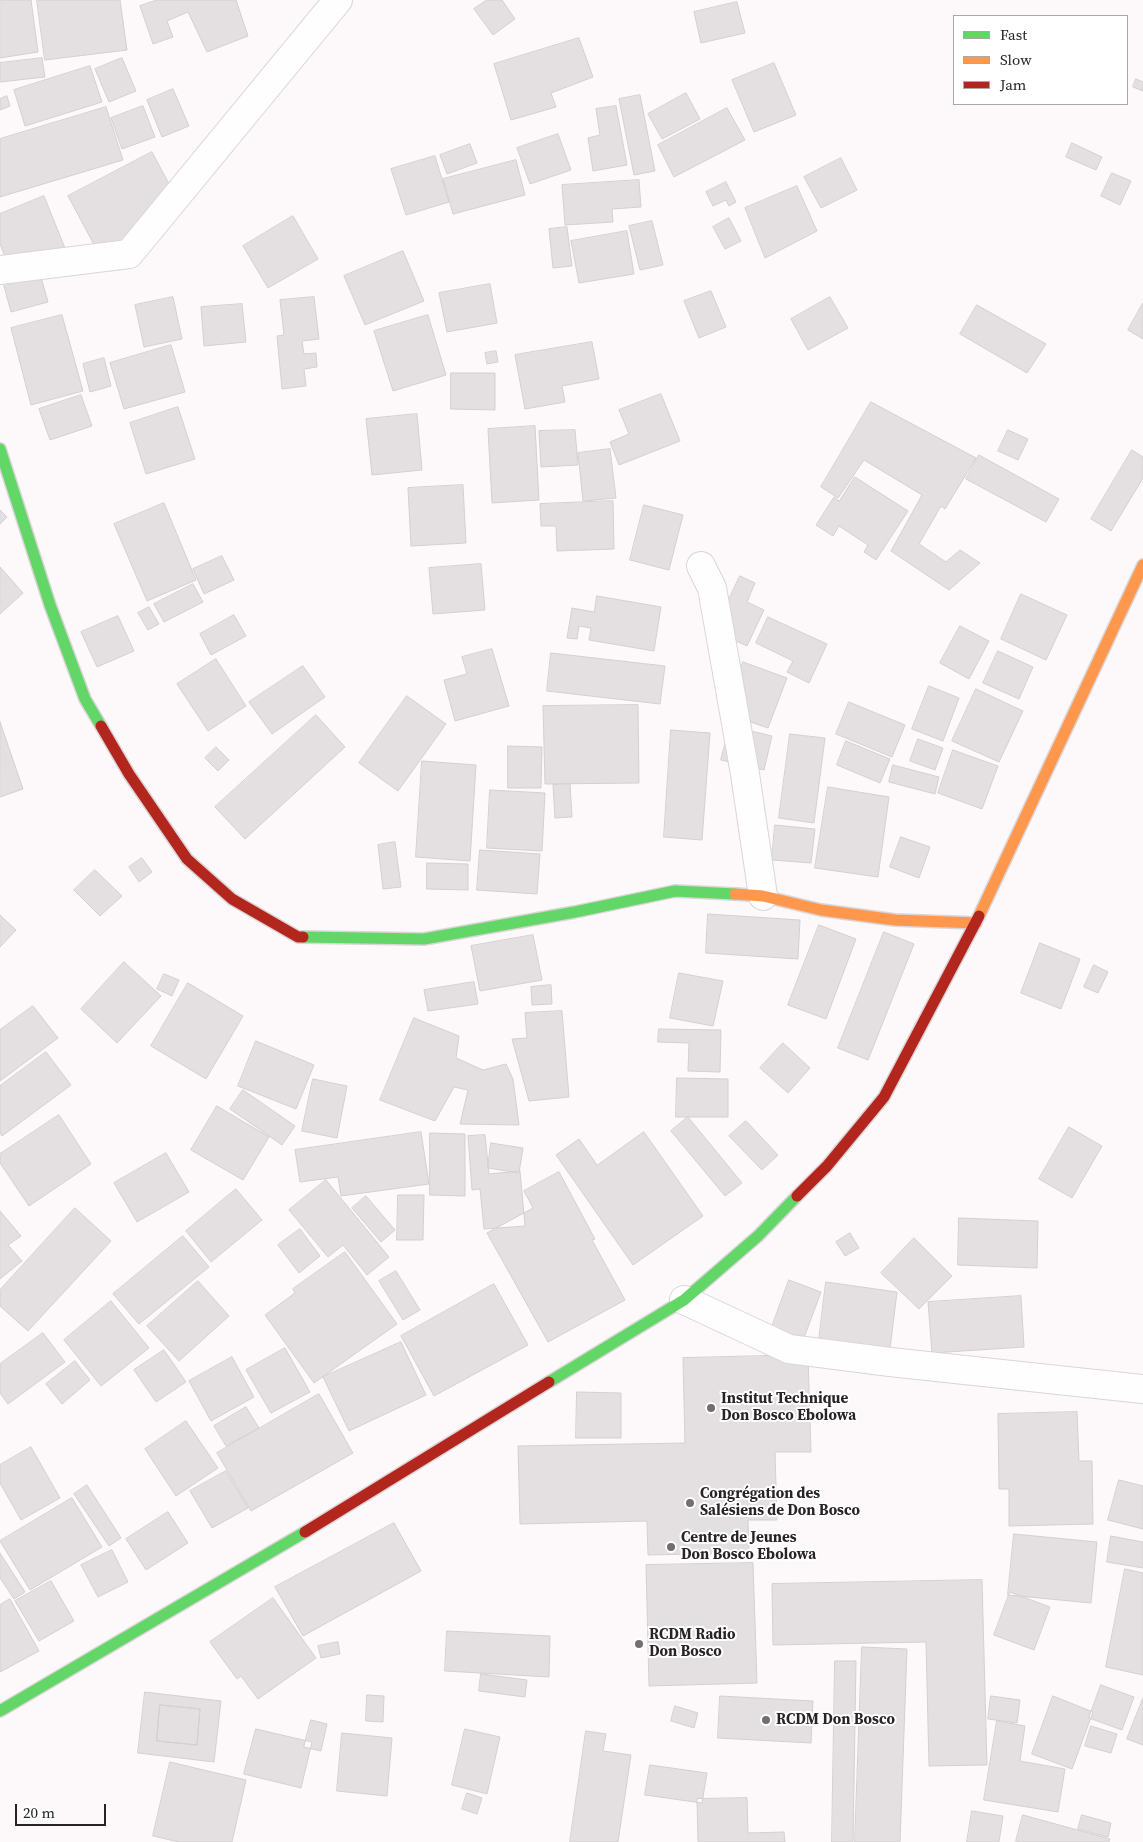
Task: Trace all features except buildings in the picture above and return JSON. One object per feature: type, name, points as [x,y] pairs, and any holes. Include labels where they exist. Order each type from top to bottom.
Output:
[{"type":"main road","points":[[0,449],[50,606],[85,698],[129,774],[187,860],[232,899],[298,937],[424,939],[575,912],[675,891],[763,896],[821,910],[895,920],[976,923]]},
{"type":"main road","points":[[0,1710],[260,1559],[684,1300],[758,1236],[828,1166],[884,1097],[976,923],[1143,565]]},
{"type":"street","points":[[0,270],[129,254],[338,0]]},
{"type":"street","points":[[701,566],[712,588],[745,774],[763,896]]},
{"type":"street","points":[[684,1300],[789,1349],[890,1362],[1143,1389]]},
{"type":"traffic: fast","points":[[0,449],[50,605],[85,699],[101,726]]},
{"type":"traffic: fast","points":[[303,937],[424,939],[575,912],[675,891],[735,894]]},
{"type":"traffic: fast","points":[[549,1382],[684,1300],[758,1236],[797,1196]]},
{"type":"traffic: fast","points":[[0,1711],[305,1532]]},
{"type":"traffic: slow","points":[[979,916],[1143,565]]},
{"type":"traffic: slow","points":[[735,894],[763,896],[821,910],[895,920],[976,923]]},
{"type":"traffic: jam","points":[[101,726],[129,774],[187,859],[232,899],[298,937],[303,937]]},
{"type":"traffic: jam","points":[[797,1196],[827,1166],[884,1097],[979,916]]},
{"type":"traffic: jam","points":[[305,1532],[549,1382]]},
{"type":"place","name":"Institut Technique Don Bosco Ebolowa","points":[[711,1408]]},
{"type":"place","name":"Congrégation des Salésiens de Don Bosco","points":[[690,1503]]},
{"type":"place","name":"Centre de Jeunes Don Bosco Ebolowa","points":[[671,1547]]},
{"type":"place","name":"RCDM Radio Don Bosco","points":[[639,1644]]},
{"type":"place","name":"RCDM Don Bosco","points":[[766,1720]]}]
